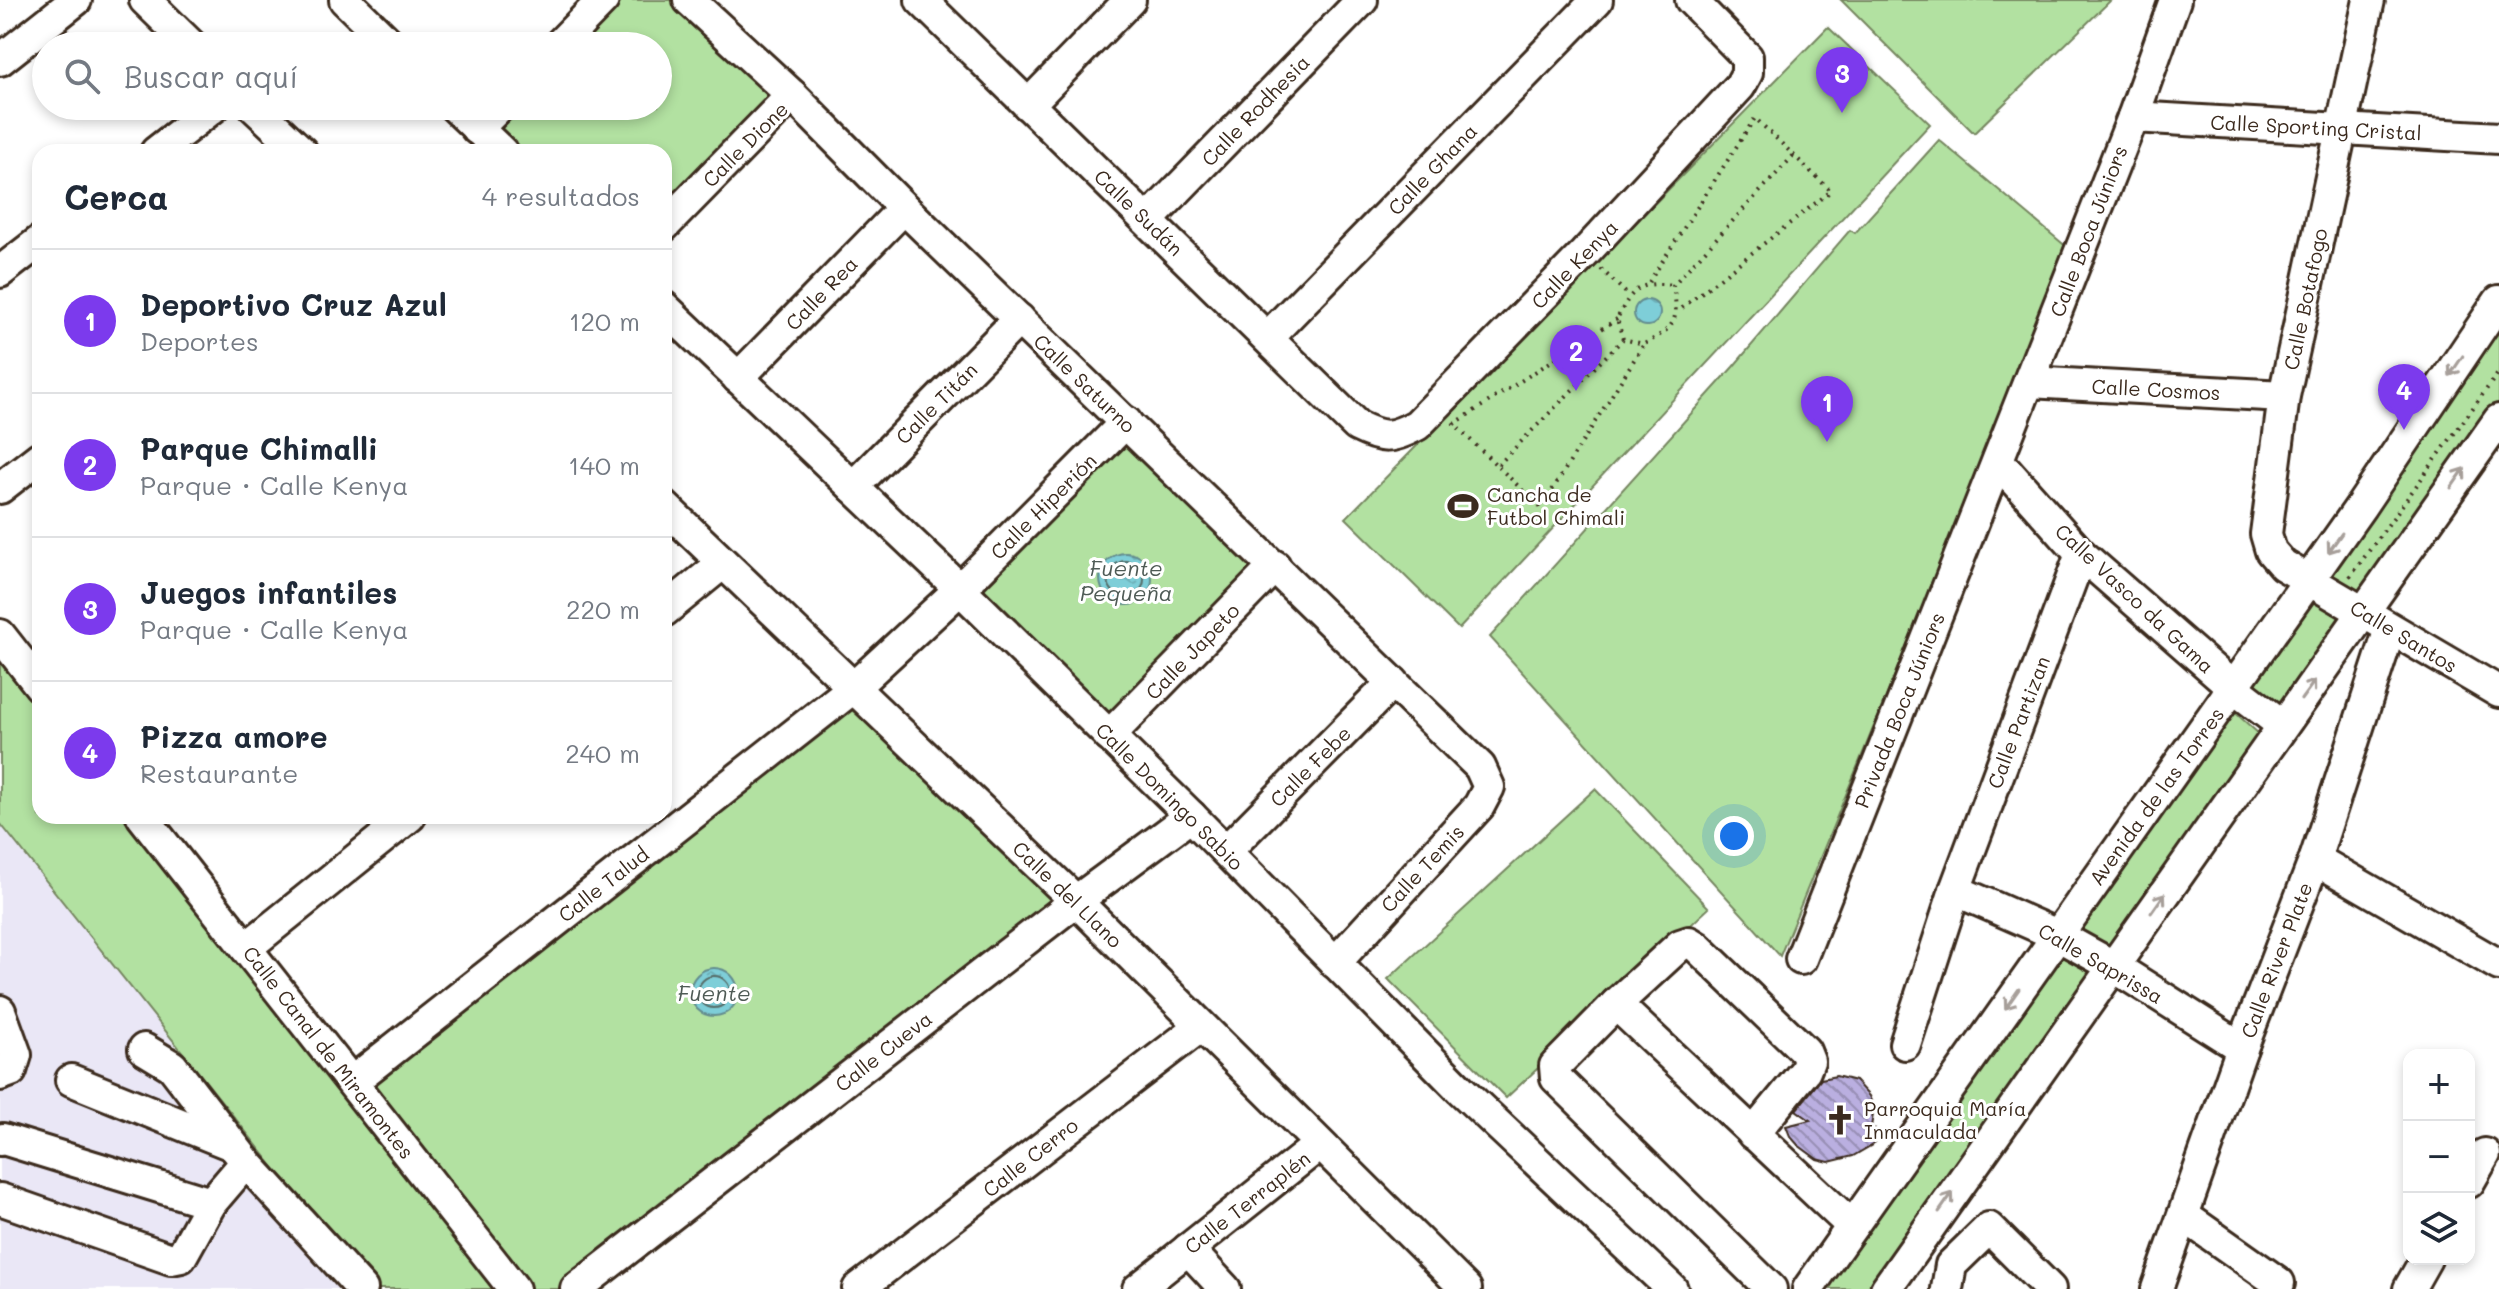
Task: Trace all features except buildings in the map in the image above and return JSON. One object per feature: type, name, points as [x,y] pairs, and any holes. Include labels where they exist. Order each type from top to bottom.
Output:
[{"type":"street","points":[[35,32],[76,0]]},
{"type":"street","points":[[145,0],[178,32]]},
{"type":"street","points":[[572,32],[603,0]]},
{"type":"street","name":"Calle Saturno","points":[[689,0],[792,95],[904,208],[1480,767]]},
{"type":"street","name":"Calle Sudán","points":[[921,0],[1357,426]]},
{"type":"street","points":[[1028,105],[1130,0]]},
{"type":"street","name":"Calle Rodhesia","points":[[1148,220],[1362,0]]},
{"type":"street","name":"Calle Ghana","points":[[1268,337],[1597,0]]},
{"type":"street","name":"Calle Kenya","points":[[1357,426],[1386,437],[1401,434],[1417,425],[1584,254],[1740,86],[1747,73],[1747,57],[1691,0]]},
{"type":"street","name":"Calle Boca Júniors","points":[[1998,461],[2133,117],[2175,0]]},
{"type":"street","name":"Calle Botafogo","points":[[2309,580],[2277,558],[2266,534],[2284,396],[2369,0]]},
{"type":"street","points":[[364,6],[382,32]]},
{"type":"street","points":[[0,60],[32,35]]},
{"type":"street","name":"Calle Dione","points":[[672,218],[792,95]]},
{"type":"street","name":"Calle Sporting Cristal","points":[[2133,117],[2499,138]]},
{"type":"street","points":[[166,144],[197,120]]},
{"type":"street","points":[[268,120],[293,144]]},
{"type":"street","points":[[468,120],[493,144]]},
{"type":"street","points":[[477,129],[486,120]]},
{"type":"street","name":"Calle Rea","points":[[738,378],[904,208]]},
{"type":"street","points":[[0,272],[32,247]]},
{"type":"street","name":"Avenida de las Torres","points":[[1808,1289],[2234,688],[2499,301]]},
{"type":"street","name":"Calle Domingo Sabio","points":[[672,315],[960,589],[1191,816],[1461,1090],[1672,1289]]},
{"type":"street","name":"Calle Titán","points":[[853,487],[1019,319]]},
{"type":"street","name":"Calle Cosmos","points":[[2029,382],[2284,396]]},
{"type":"street","points":[[1886,1289],[2282,725],[2490,451],[2499,420]]},
{"type":"street","name":"Calle Hiperión","points":[[960,589],[1126,422]]},
{"type":"street","name":"Calle Vasco da Gama","points":[[1998,461],[2081,554],[2234,688],[2282,725]]},
{"type":"street","name":"Privada Boca Júniors","points":[[1801,959],[1998,461]]},
{"type":"street","points":[[0,488],[32,463]]},
{"type":"street","name":"Calle del Llano","points":[[672,514],[1076,901],[1466,1289]]},
{"type":"street","name":"Calle Partizan","points":[[1905,1044],[1955,890],[2081,554]]},
{"type":"street","points":[[672,604],[723,563]]},
{"type":"street","name":"Calle Japeto","points":[[1109,736],[1275,566]]},
{"type":"street","name":"Calle Santos","points":[[2309,580],[2499,692]]},
{"type":"street","name":"Calle Talud","points":[[353,1081],[853,688],[960,589]]},
{"type":"street","name":"Calle River Plate","points":[[2157,1289],[2242,1048],[2315,859],[2390,629]]},
{"type":"street","points":[[0,635],[32,670]]},
{"type":"street","name":"Calle Febe","points":[[1226,851],[1393,682]]},
{"type":"street","name":"Calle Temis","points":[[1335,963],[1479,806],[1489,787],[1480,767]]},
{"type":"street","name":"Calle Cueva","points":[[576,1289],[1076,901],[1191,816]]},
{"type":"street","name":"Calle Canal de Miramontes","points":[[148,824],[514,1289]]},
{"type":"street","points":[[246,948],[400,824]]},
{"type":"street","points":[[2315,859],[2499,965]]},
{"type":"street","name":"Calle Saprissa","points":[[1955,890],[2057,935],[2113,966],[2242,1048]]},
{"type":"street","points":[[1753,1134],[1805,1071],[1809,1061],[1805,1051],[1689,942],[1680,945],[1616,1004],[1555,1066],[1556,1078],[1771,1289]]},
{"type":"street","points":[[1616,1004],[1852,1226]]},
{"type":"street","points":[[0,1011],[16,1055],[11,1071],[0,1075]]},
{"type":"street","name":"Calle Cerro","points":[[858,1289],[1201,1026]]},
{"type":"street","points":[[144,1049],[172,1066],[239,1153],[362,1289]]},
{"type":"street","points":[[71,1080],[239,1153]]},
{"type":"street","points":[[0,1140],[211,1203]]},
{"type":"street","name":"Calle Terraplén","points":[[1138,1289],[1319,1145]]},
{"type":"street","points":[[0,1199],[171,1259],[181,1257],[239,1153]]},
{"type":"street","points":[[2475,1172],[2485,1154]]},
{"type":"street","points":[[2184,1216],[2279,1283]]},
{"type":"street","points":[[1921,1238],[1949,1277],[1989,1228],[2050,1289]]},
{"type":"street","points":[[1188,1249],[1225,1289]]},
{"type":"street","points":[[2409,1289],[2423,1265]]},
{"type":"path","points":[[1755,118],[1831,191],[1678,311],[1667,333],[1644,344],[1541,508],[1454,424],[1617,319],[1628,295],[1649,282],[1755,118]]},
{"type":"path","points":[[1673,285],[1794,155]]},
{"type":"path","points":[[1584,254],[1628,295]]},
{"type":"path","points":[[1649,282],[1673,285]]},
{"type":"path","points":[[1673,285],[1678,311]]},
{"type":"path","points":[[1617,319],[1623,339]]},
{"type":"path","points":[[1623,339],[1644,344]]},
{"type":"path","points":[[1497,466],[1623,339]]},
{"type":"path","points":[[2336,596],[2499,372]]},
{"type":"shaded area","points":[[0,823],[371,1289],[0,1289]]},
{"type":"green space","points":[[614,0],[692,0],[788,95],[672,209],[672,144],[513,144],[491,123],[494,120],[672,120],[672,32],[582,32]]},
{"type":"green space","points":[[1841,0],[2111,0],[1974,133]]},
{"type":"green space","points":[[1828,27],[1930,124],[1459,629],[1346,518]]},
{"type":"green space","points":[[1939,140],[2068,248],[1780,956],[1490,637],[1733,367],[1850,230],[1855,233]]},
{"type":"green space","points":[[2499,286],[2499,446],[2378,608],[2303,564],[2437,368]]},
{"type":"green space","points":[[1126,424],[1273,566],[1108,729],[963,589]]},
{"type":"green space","points":[[2290,581],[2366,626],[2286,740],[2220,683]]},
{"type":"green space","points":[[0,659],[32,700],[32,824],[129,824],[493,1289],[371,1289],[0,823]]},
{"type":"green space","points":[[855,699],[1066,897],[564,1289],[525,1289],[363,1080]]},
{"type":"green space","points":[[2221,700],[2279,752],[2123,967],[2056,929]]},
{"type":"green space","points":[[1595,789],[1709,908],[1506,1098],[1388,979]]},
{"type":"green space","points":[[2050,939],[2116,978],[1892,1289],[1811,1289]]},
{"type":"water","points":[[1647,300],[1656,304],[1660,313],[1656,322],[1647,326],[1638,322],[1634,313],[1638,304]]},
{"type":"water","name":"Fuente Pequeña","points":[[1126,553],[1144,561],[1152,579],[1144,597],[1126,605],[1108,597],[1100,579],[1108,561]]},
{"type":"water","name":"Fuente","points":[[714,968],[731,975],[738,992],[731,1009],[714,1016],[697,1009],[690,992],[697,975]]},
{"type":"place","name":"Juegos infantiles","points":[[1842,113]]},
{"type":"place","name":"Parque Chimalli","points":[[1576,391]]},
{"type":"place","name":"Pizza amore","points":[[2404,430]]},
{"type":"place","name":"Deportivo Cruz Azul","points":[[1827,442]]},
{"type":"place","name":"Cancha de Futbol Chimali","points":[[1463,506]]},
{"type":"place","name":"Parroquia María Inmaculada","points":[[1840,1120]]}]
